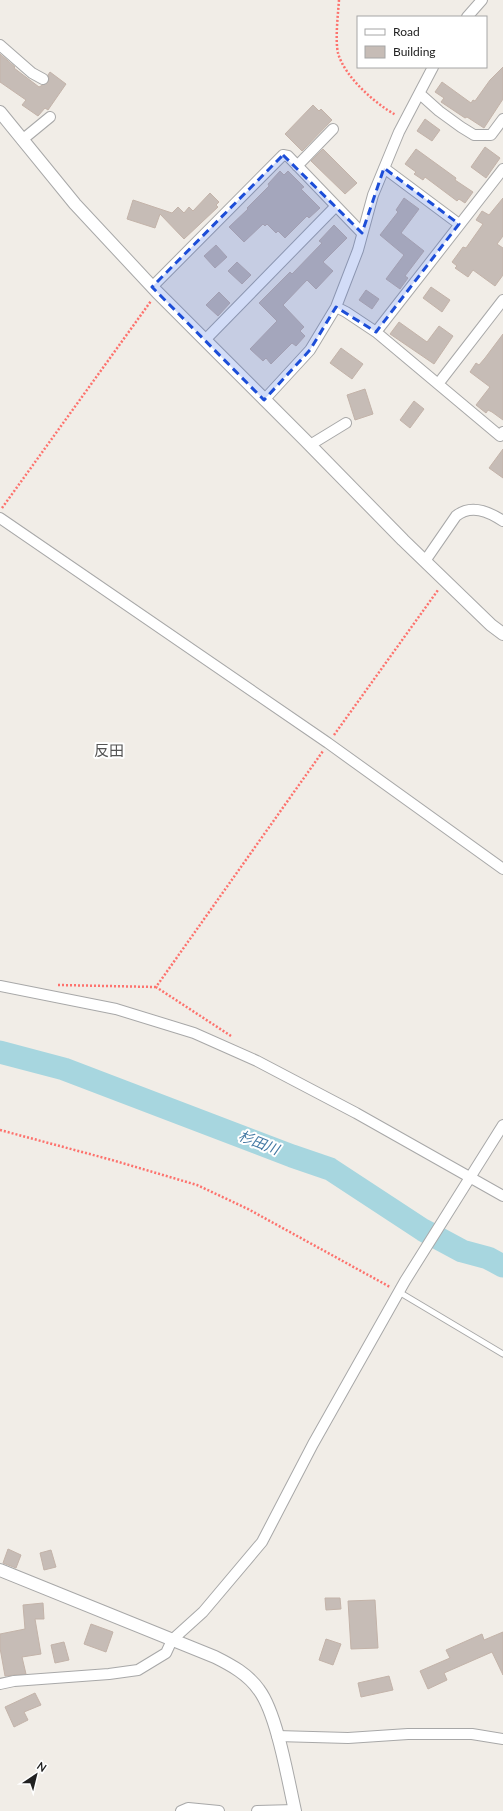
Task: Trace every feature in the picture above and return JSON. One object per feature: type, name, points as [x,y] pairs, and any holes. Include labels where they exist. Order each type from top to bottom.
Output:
[{"type":"street","points":[[469,16],[482,0]]},
{"type":"street","points":[[0,45],[32,73],[43,79]]},
{"type":"street","points":[[264,400],[310,350],[336,307],[362,233],[373,195],[406,120],[433,68]]},
{"type":"street","points":[[420,94],[438,111],[474,135],[491,135],[503,119]]},
{"type":"street","points":[[0,112],[75,204],[154,289],[444,581],[491,625],[503,634]]},
{"type":"street","points":[[22,140],[50,117]]},
{"type":"street","points":[[297,166],[333,129]]},
{"type":"street","points":[[154,289],[283,155],[288,156],[335,207],[362,233]]},
{"type":"street","points":[[384,168],[459,224]]},
{"type":"street","points":[[376,332],[459,224],[503,170]]},
{"type":"street","points":[[205,340],[335,207]]},
{"type":"street","points":[[438,384],[503,300]]},
{"type":"street","points":[[336,307],[376,332],[500,436],[503,432]]},
{"type":"street","points":[[310,445],[346,423]]},
{"type":"street","points":[[425,561],[456,516],[463,511],[470,509],[480,510],[493,514],[503,521]]},
{"type":"street","points":[[0,518],[328,743],[503,869]]},
{"type":"street","points":[[0,986],[116,1009],[194,1033],[257,1061],[348,1109],[503,1196]]},
{"type":"street","points":[[0,1684],[14,1681],[109,1674],[138,1670],[166,1653],[172,1640],[202,1612],[262,1542],[314,1444],[405,1281],[472,1178],[503,1125]]},
{"type":"street","points":[[0,1570],[215,1656],[238,1669],[259,1690],[269,1710],[277,1736],[295,1810],[257,1811]]},
{"type":"street","points":[[277,1736],[348,1738],[408,1734],[472,1734],[503,1739]]},
{"type":"street","points":[[180,1811],[188,1808],[219,1811]]},
{"type":"lane","points":[[399,1292],[503,1354]]},
{"type":"path","points":[[339,0],[338,51],[341,62],[355,81],[375,101],[406,120]]},
{"type":"path","points":[[0,511],[154,289]]},
{"type":"path","points":[[156,987],[444,581]]},
{"type":"path","points":[[57,985],[156,987],[234,1038]]},
{"type":"path","points":[[0,1130],[112,1160],[197,1185],[255,1212],[399,1292]]},
{"type":"highlighted area","points":[[283,155],[362,233],[384,168],[459,224],[376,332],[336,307],[310,350],[264,400],[152,287]]},
{"type":"building","points":[[0,54],[15,67],[14,68],[39,87],[48,82],[48,75],[50,72],[66,84],[48,110],[45,108],[38,116],[22,105],[26,100],[0,82]]},
{"type":"building","points":[[503,67],[503,99],[484,128],[467,117],[465,118],[441,102],[444,98],[435,92],[442,82],[471,103],[473,100],[475,101],[490,80]]},
{"type":"building","points":[[313,105],[319,111],[321,109],[332,120],[302,151],[285,134]]},
{"type":"building","points":[[425,119],[440,130],[432,141],[417,131]]},
{"type":"building","points":[[485,147],[500,158],[486,178],[471,167]]},
{"type":"building","points":[[323,149],[357,183],[345,194],[311,161]]},
{"type":"building","points":[[416,149],[456,178],[455,180],[473,192],[465,203],[459,199],[457,201],[425,177],[423,180],[414,174],[416,172],[405,164]]},
{"type":"building","points":[[280,171],[284,175],[288,171],[304,187],[301,189],[320,208],[309,218],[307,216],[285,238],[278,231],[276,233],[267,224],[265,226],[263,224],[244,242],[229,227],[269,186],[268,184]]},
{"type":"building","points":[[210,193],[219,202],[216,205],[218,207],[184,239],[160,214],[155,228],[127,219],[133,200],[172,213],[178,207],[184,213],[189,207],[193,211]]},
{"type":"building","points":[[404,198],[419,209],[401,233],[424,251],[405,276],[408,278],[400,289],[386,279],[404,255],[380,235],[398,212],[396,210]]},
{"type":"building","points":[[503,198],[503,236],[497,244],[503,248],[503,275],[495,286],[473,270],[468,277],[455,268],[457,266],[452,262],[463,247],[466,248],[483,224],[476,220],[482,211],[489,215]]},
{"type":"building","points":[[334,225],[347,238],[323,262],[333,271],[316,289],[307,280],[283,305],[304,327],[300,331],[305,336],[296,346],[292,343],[271,364],[266,358],[263,361],[250,349],[277,321],[259,303],[290,272],[292,274],[322,243],[319,241]]},
{"type":"building","points":[[216,245],[227,257],[215,268],[204,256]]},
{"type":"building","points":[[237,262],[251,275],[242,284],[228,271]]},
{"type":"building","points":[[431,287],[450,300],[442,312],[423,298]]},
{"type":"building","points":[[366,290],[379,299],[372,309],[359,300]]},
{"type":"building","points":[[219,292],[230,303],[218,316],[206,305]]},
{"type":"building","points":[[399,322],[427,342],[439,326],[453,336],[434,364],[390,334]]},
{"type":"building","points":[[503,334],[503,420],[488,410],[486,413],[476,405],[490,387],[470,372],[476,363],[479,365]]},
{"type":"building","points":[[341,348],[363,364],[352,379],[330,363]]},
{"type":"building","points":[[365,389],[373,414],[355,420],[347,395]]},
{"type":"building","points":[[414,401],[424,409],[410,428],[400,420]]},
{"type":"building","points":[[503,449],[503,478],[489,468]]},
{"type":"building","points":[[8,1549],[21,1555],[16,1568],[3,1563]]},
{"type":"building","points":[[51,1550],[56,1567],[44,1570],[40,1553]]},
{"type":"building","points":[[325,1598],[340,1598],[341,1609],[326,1610]]},
{"type":"building","points":[[375,1600],[378,1648],[351,1649],[348,1601]]},
{"type":"building","points":[[43,1603],[44,1619],[35,1619],[41,1654],[22,1657],[26,1674],[5,1676],[0,1648],[0,1634],[25,1629],[23,1605]]},
{"type":"building","points":[[91,1624],[113,1632],[106,1652],[84,1644]]},
{"type":"building","points":[[503,1632],[503,1675],[492,1652],[444,1673],[447,1680],[428,1689],[420,1671],[450,1658],[446,1650],[482,1634],[484,1640]]},
{"type":"building","points":[[326,1639],[341,1644],[333,1665],[319,1660]]},
{"type":"building","points":[[64,1642],[69,1660],[55,1663],[51,1645]]},
{"type":"building","points":[[389,1676],[393,1690],[361,1697],[358,1683]]},
{"type":"building","points":[[35,1693],[41,1705],[24,1712],[28,1720],[14,1727],[5,1707]]},
{"type":"waterway","name":"杉田川","points":[[0,1052],[64,1069],[292,1156],[330,1169],[423,1230],[462,1251],[488,1258],[503,1266]]},
{"type":"district","name":"反田","points":[[109,750]]}]
